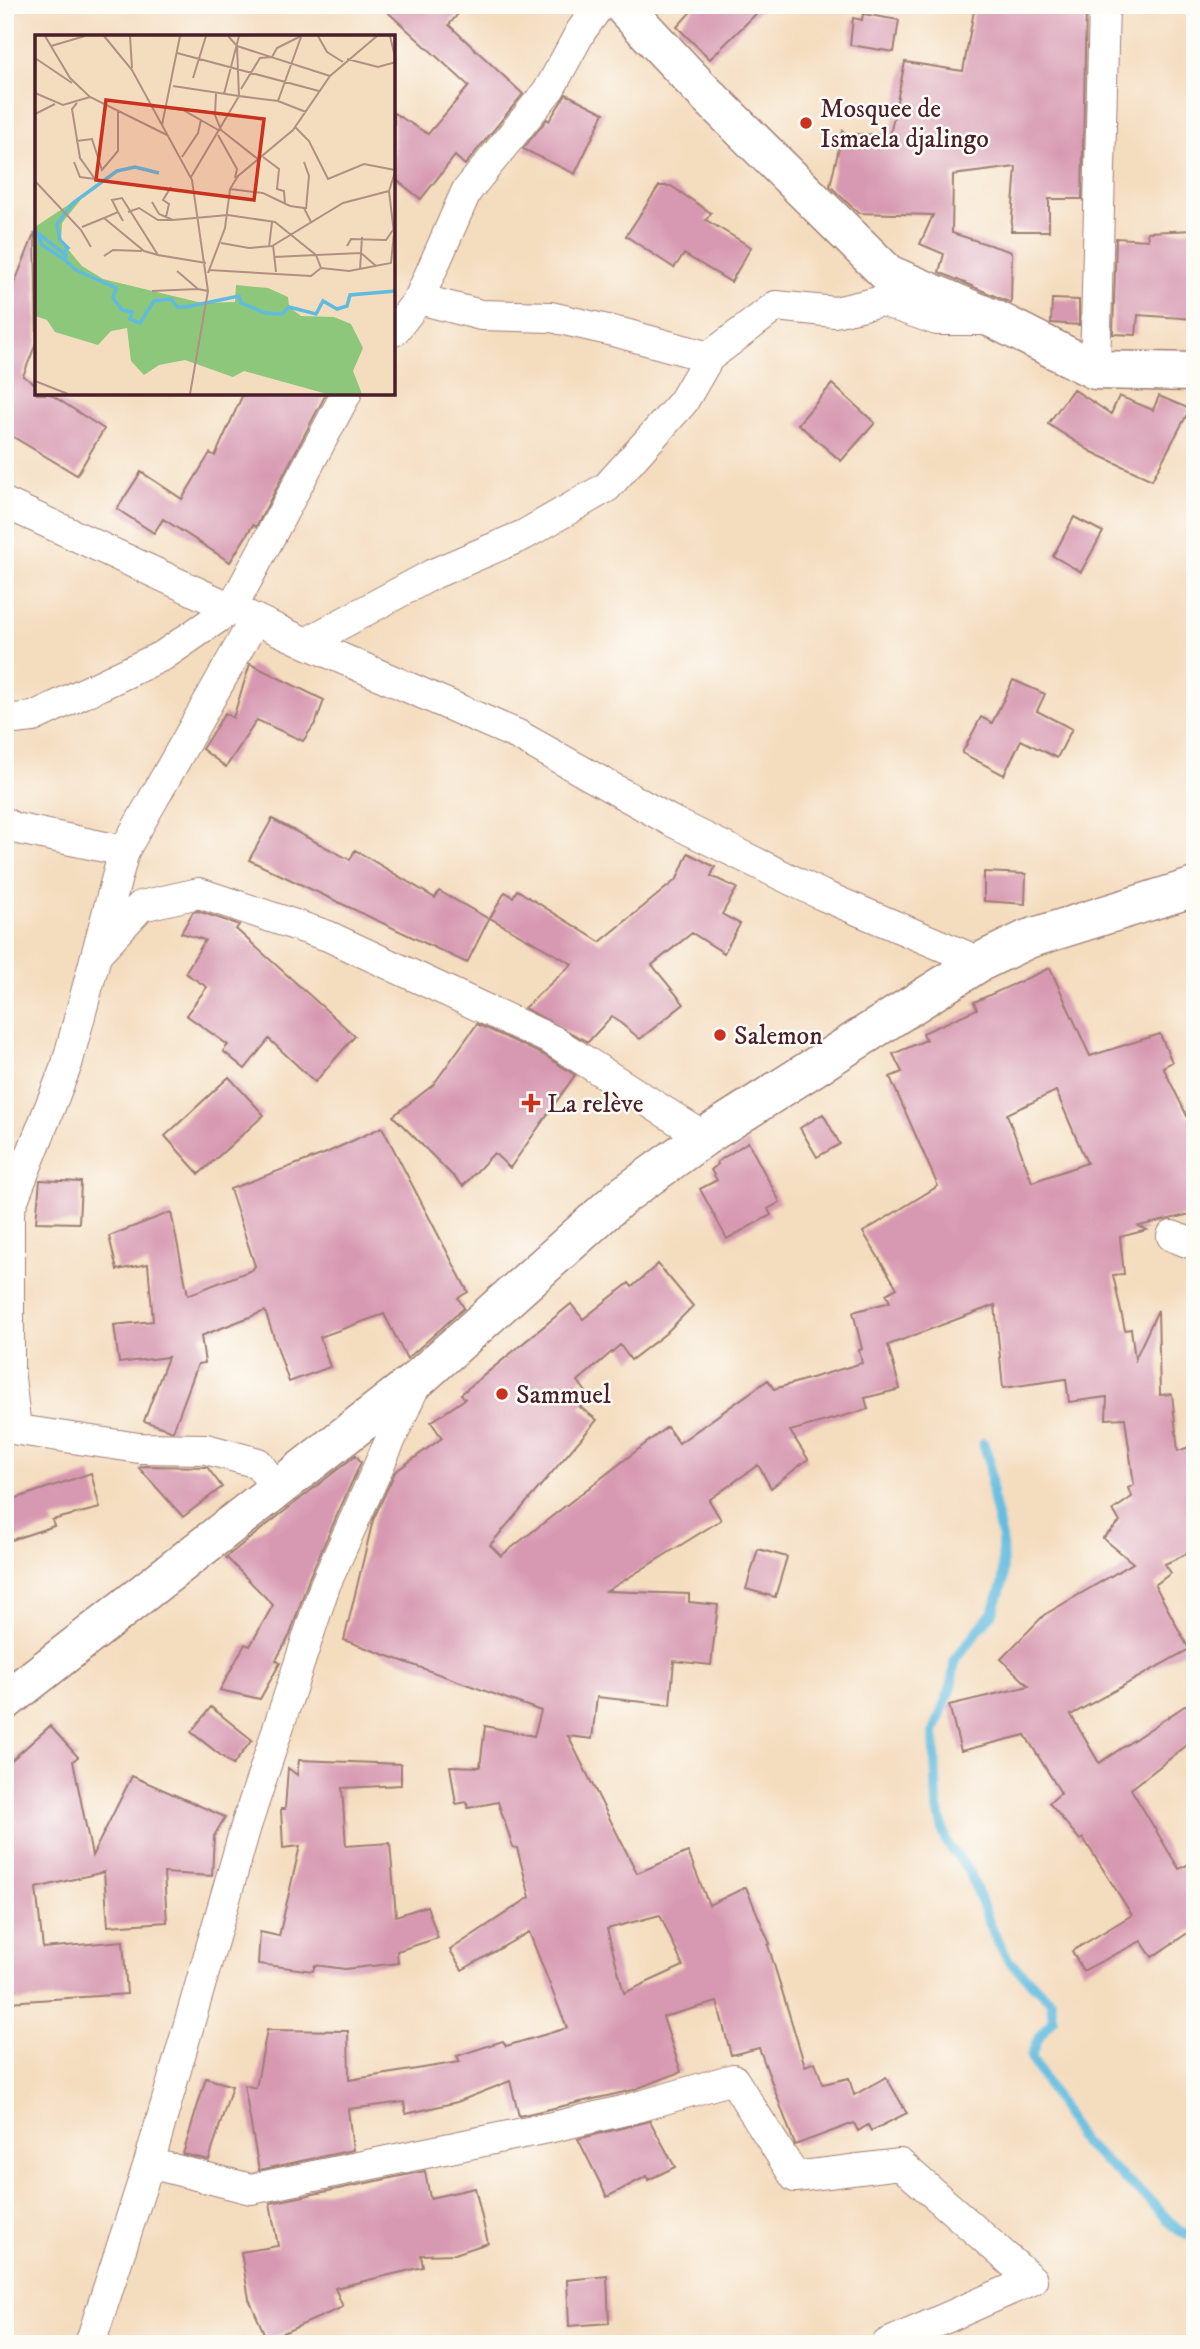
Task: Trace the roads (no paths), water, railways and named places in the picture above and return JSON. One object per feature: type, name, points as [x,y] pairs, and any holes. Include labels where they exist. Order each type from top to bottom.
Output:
[{"type":"street","points":[[396,328],[419,299],[466,192],[550,88],[581,30],[600,5]]},
{"type":"street","points":[[622,5],[698,86],[888,274],[996,320],[1095,370],[1195,372]]},
{"type":"street","points":[[1095,370],[1104,5]]},
{"type":"street","points":[[419,299],[481,315],[551,317],[621,332],[709,357]]},
{"type":"street","points":[[306,643],[433,574],[524,535],[607,488],[683,402],[709,357],[776,306],[835,312],[882,301],[937,320],[996,320]]},
{"type":"street","points":[[276,1488],[258,1463],[206,1450],[139,1448],[10,1429],[9,1210],[67,1064],[93,957],[124,852],[244,613],[345,396]]},
{"type":"street","points":[[5,503],[306,643],[518,735],[705,838],[822,895],[980,962]]},
{"type":"street","points":[[5,720],[33,717],[164,655],[244,613]]},
{"type":"street","points":[[8,827],[124,852]]},
{"type":"street","points":[[5,1701],[419,1378],[621,1197],[704,1136],[980,962],[1028,939],[1195,887]]},
{"type":"street","points":[[93,957],[141,906],[200,893],[328,936],[552,1040],[704,1136]]},
{"type":"street","points":[[90,2344],[149,2162],[246,1826],[325,1584],[419,1378]]},
{"type":"street","points":[[149,2162],[251,2189],[606,2115],[733,2079],[795,2177],[900,2164],[1032,2280],[887,2344]]},
{"type":"waterway","points":[[983,1443],[989,1460],[993,1501],[1002,1539],[1003,1582],[993,1612],[955,1659],[951,1686],[934,1732],[937,1804],[946,1842],[969,1871],[994,1934],[1009,1961],[1051,2001],[1053,2019],[1039,2037],[1031,2057],[1081,2141],[1149,2200],[1178,2230],[1195,2238]]},
{"type":"place","name":"Mosquee de Ismaela djalingo","points":[[806,123]]},
{"type":"place","name":"Salemon","points":[[720,1035]]},
{"type":"place","name":"La relève","points":[[531,1103]]},
{"type":"place","name":"Sammuel","points":[[502,1394]]}]
